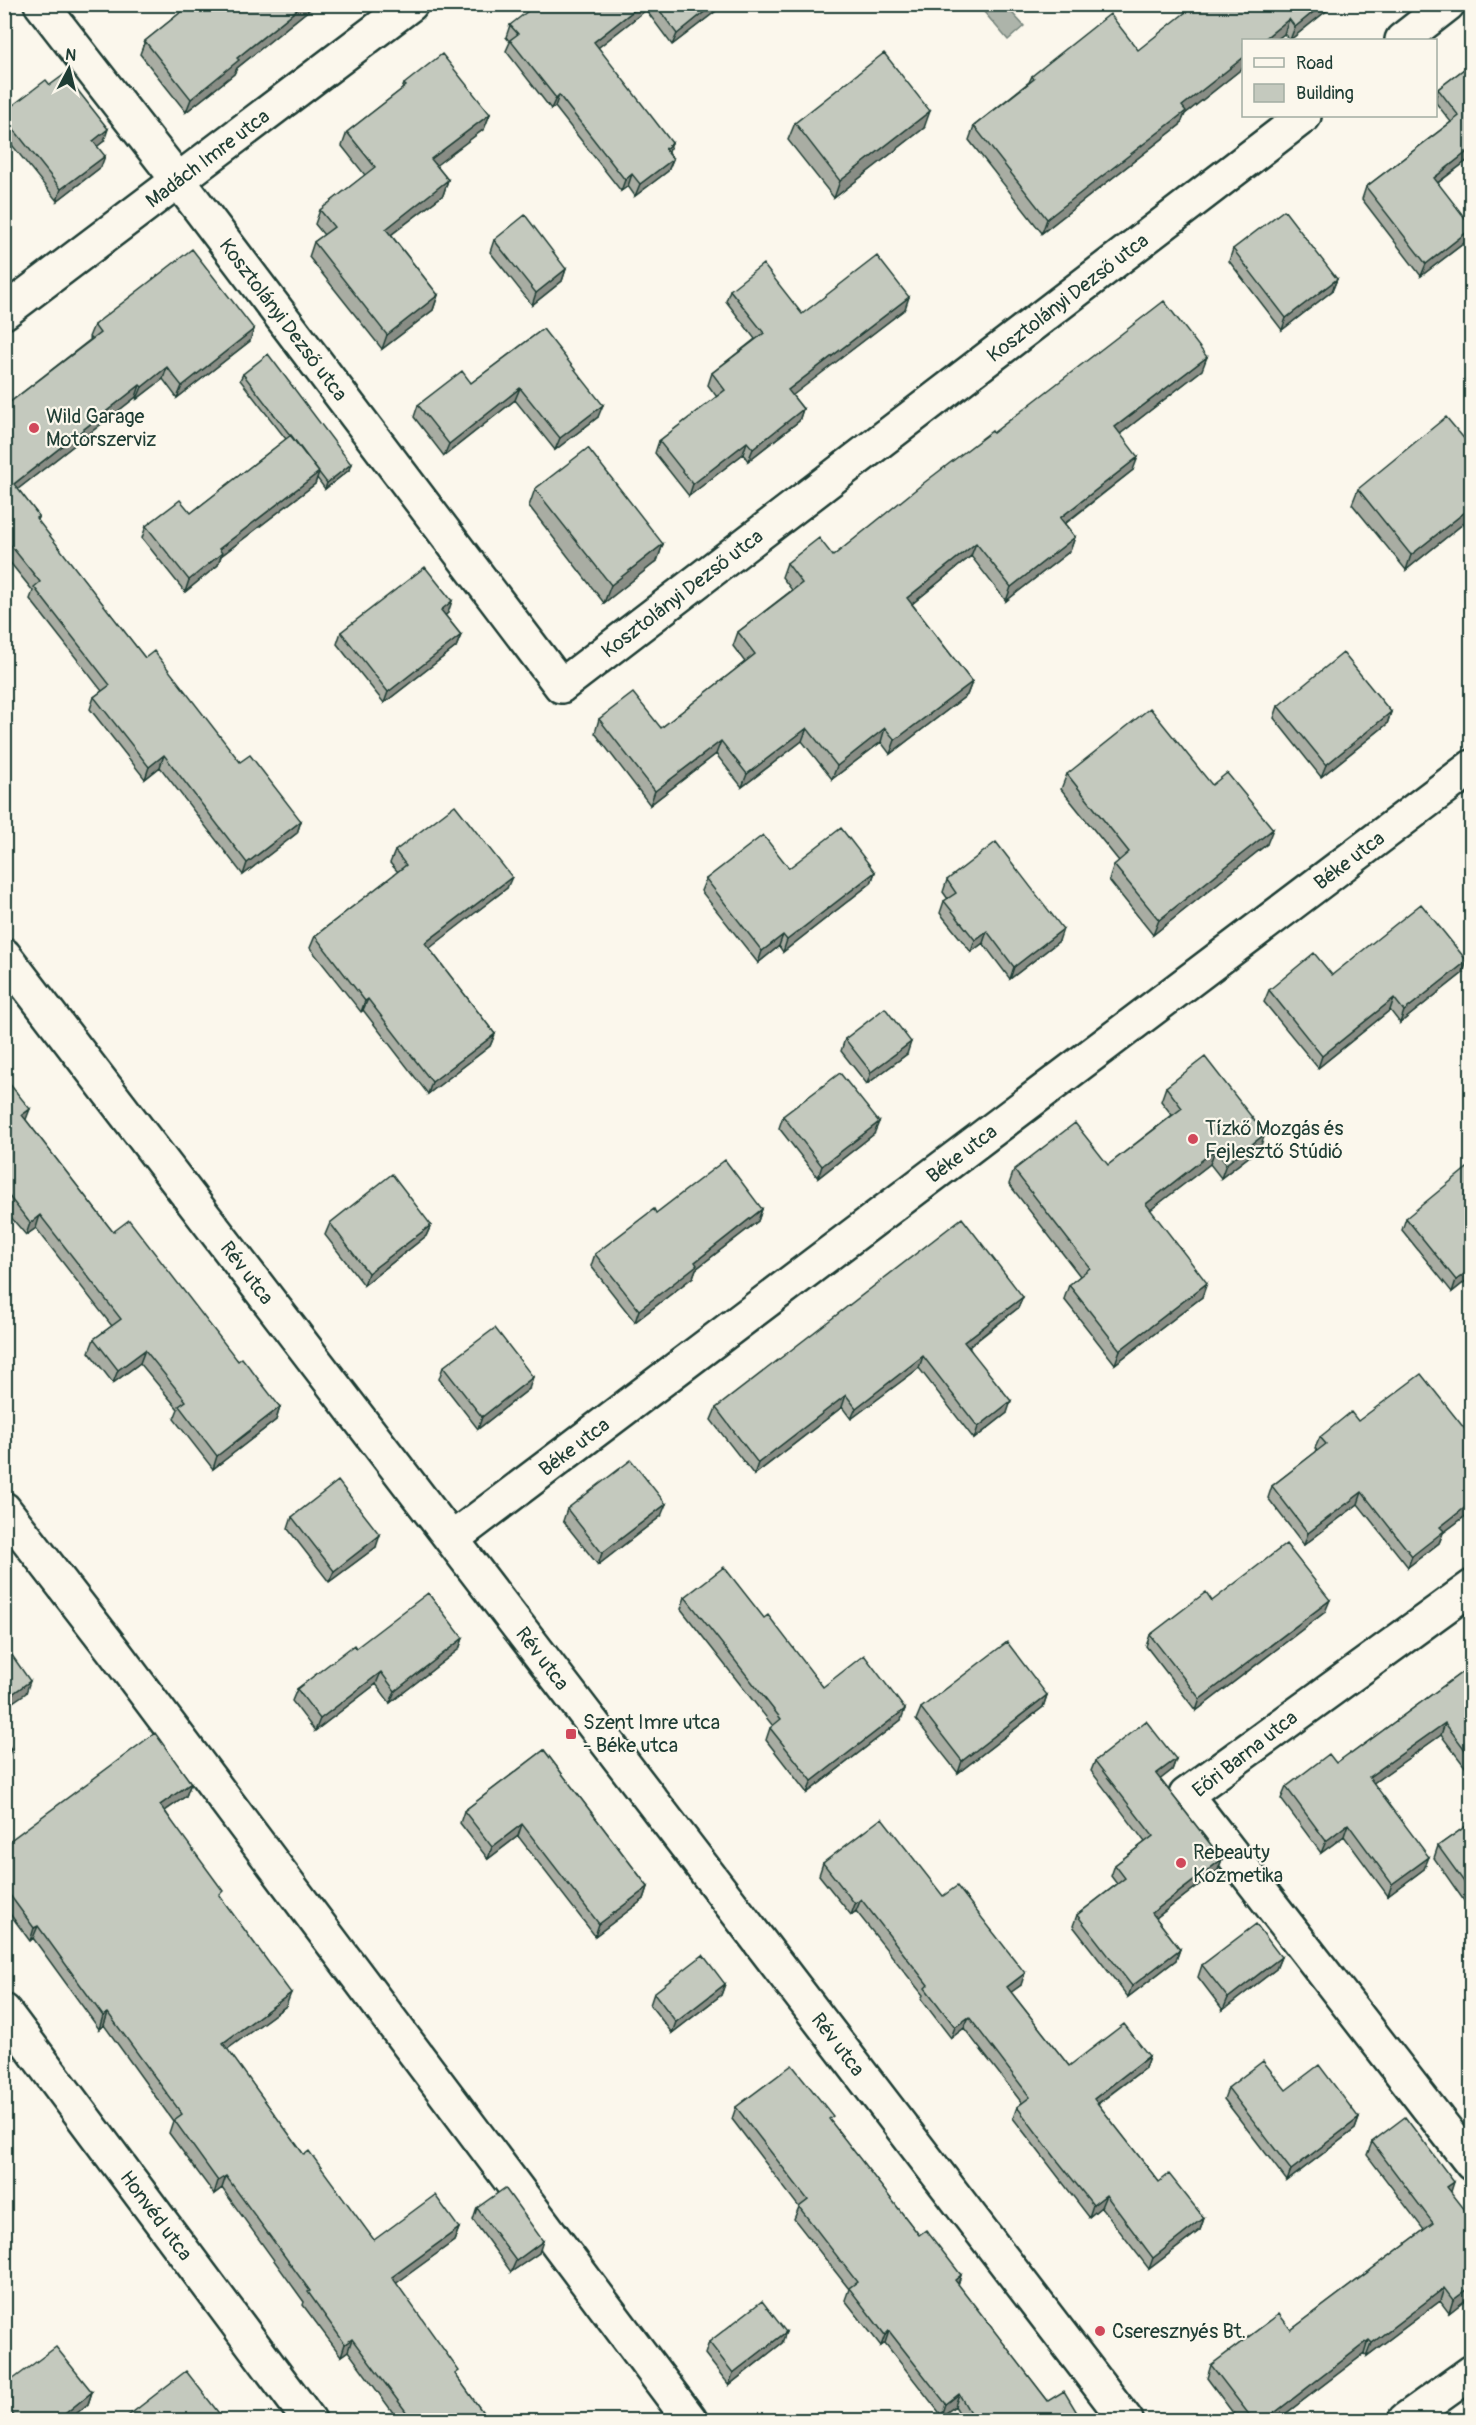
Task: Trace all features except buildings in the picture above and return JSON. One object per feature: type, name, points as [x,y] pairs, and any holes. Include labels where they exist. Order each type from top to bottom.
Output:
[{"type":"street","points":[[41,4],[178,180]]},
{"type":"street","name":"Madách Imre utca","points":[[4,312],[411,4]]},
{"type":"street","points":[[1403,39],[1448,4]]},
{"type":"street","name":"Kosztolányi Dezső utca","points":[[178,180],[561,686],[1303,117]]},
{"type":"street","name":"Béke utca","points":[[452,1539],[1472,767]]},
{"type":"street","name":"Rév utca","points":[[4,955],[1126,2421]]},
{"type":"street","points":[[4,1509],[113,1650],[690,2421]]},
{"type":"street","name":"Eőri Barna utca","points":[[1472,1587],[1186,1795],[1472,2164]]},
{"type":"street","name":"Honvéd utca","points":[[4,2011],[309,2421]]},
{"type":"street","points":[[1405,2421],[1472,2372]]},
{"type":"shaded area","points":[[978,5],[1005,5],[1024,26],[1008,40]]},
{"type":"place","name":"Wild Garage Motorszerviz","points":[[34,428]]},
{"type":"place","name":"Tízkő Mozgás és Fejlesztő Stúdió","points":[[1193,1139]]},
{"type":"place","name":"Szent Imre utca - Béke utca","points":[[571,1734]]},
{"type":"place","name":"Rebeauty Kozmetika","points":[[1181,1863]]},
{"type":"place","name":"Cseresznyés Bt.","points":[[1100,2331]]}]
